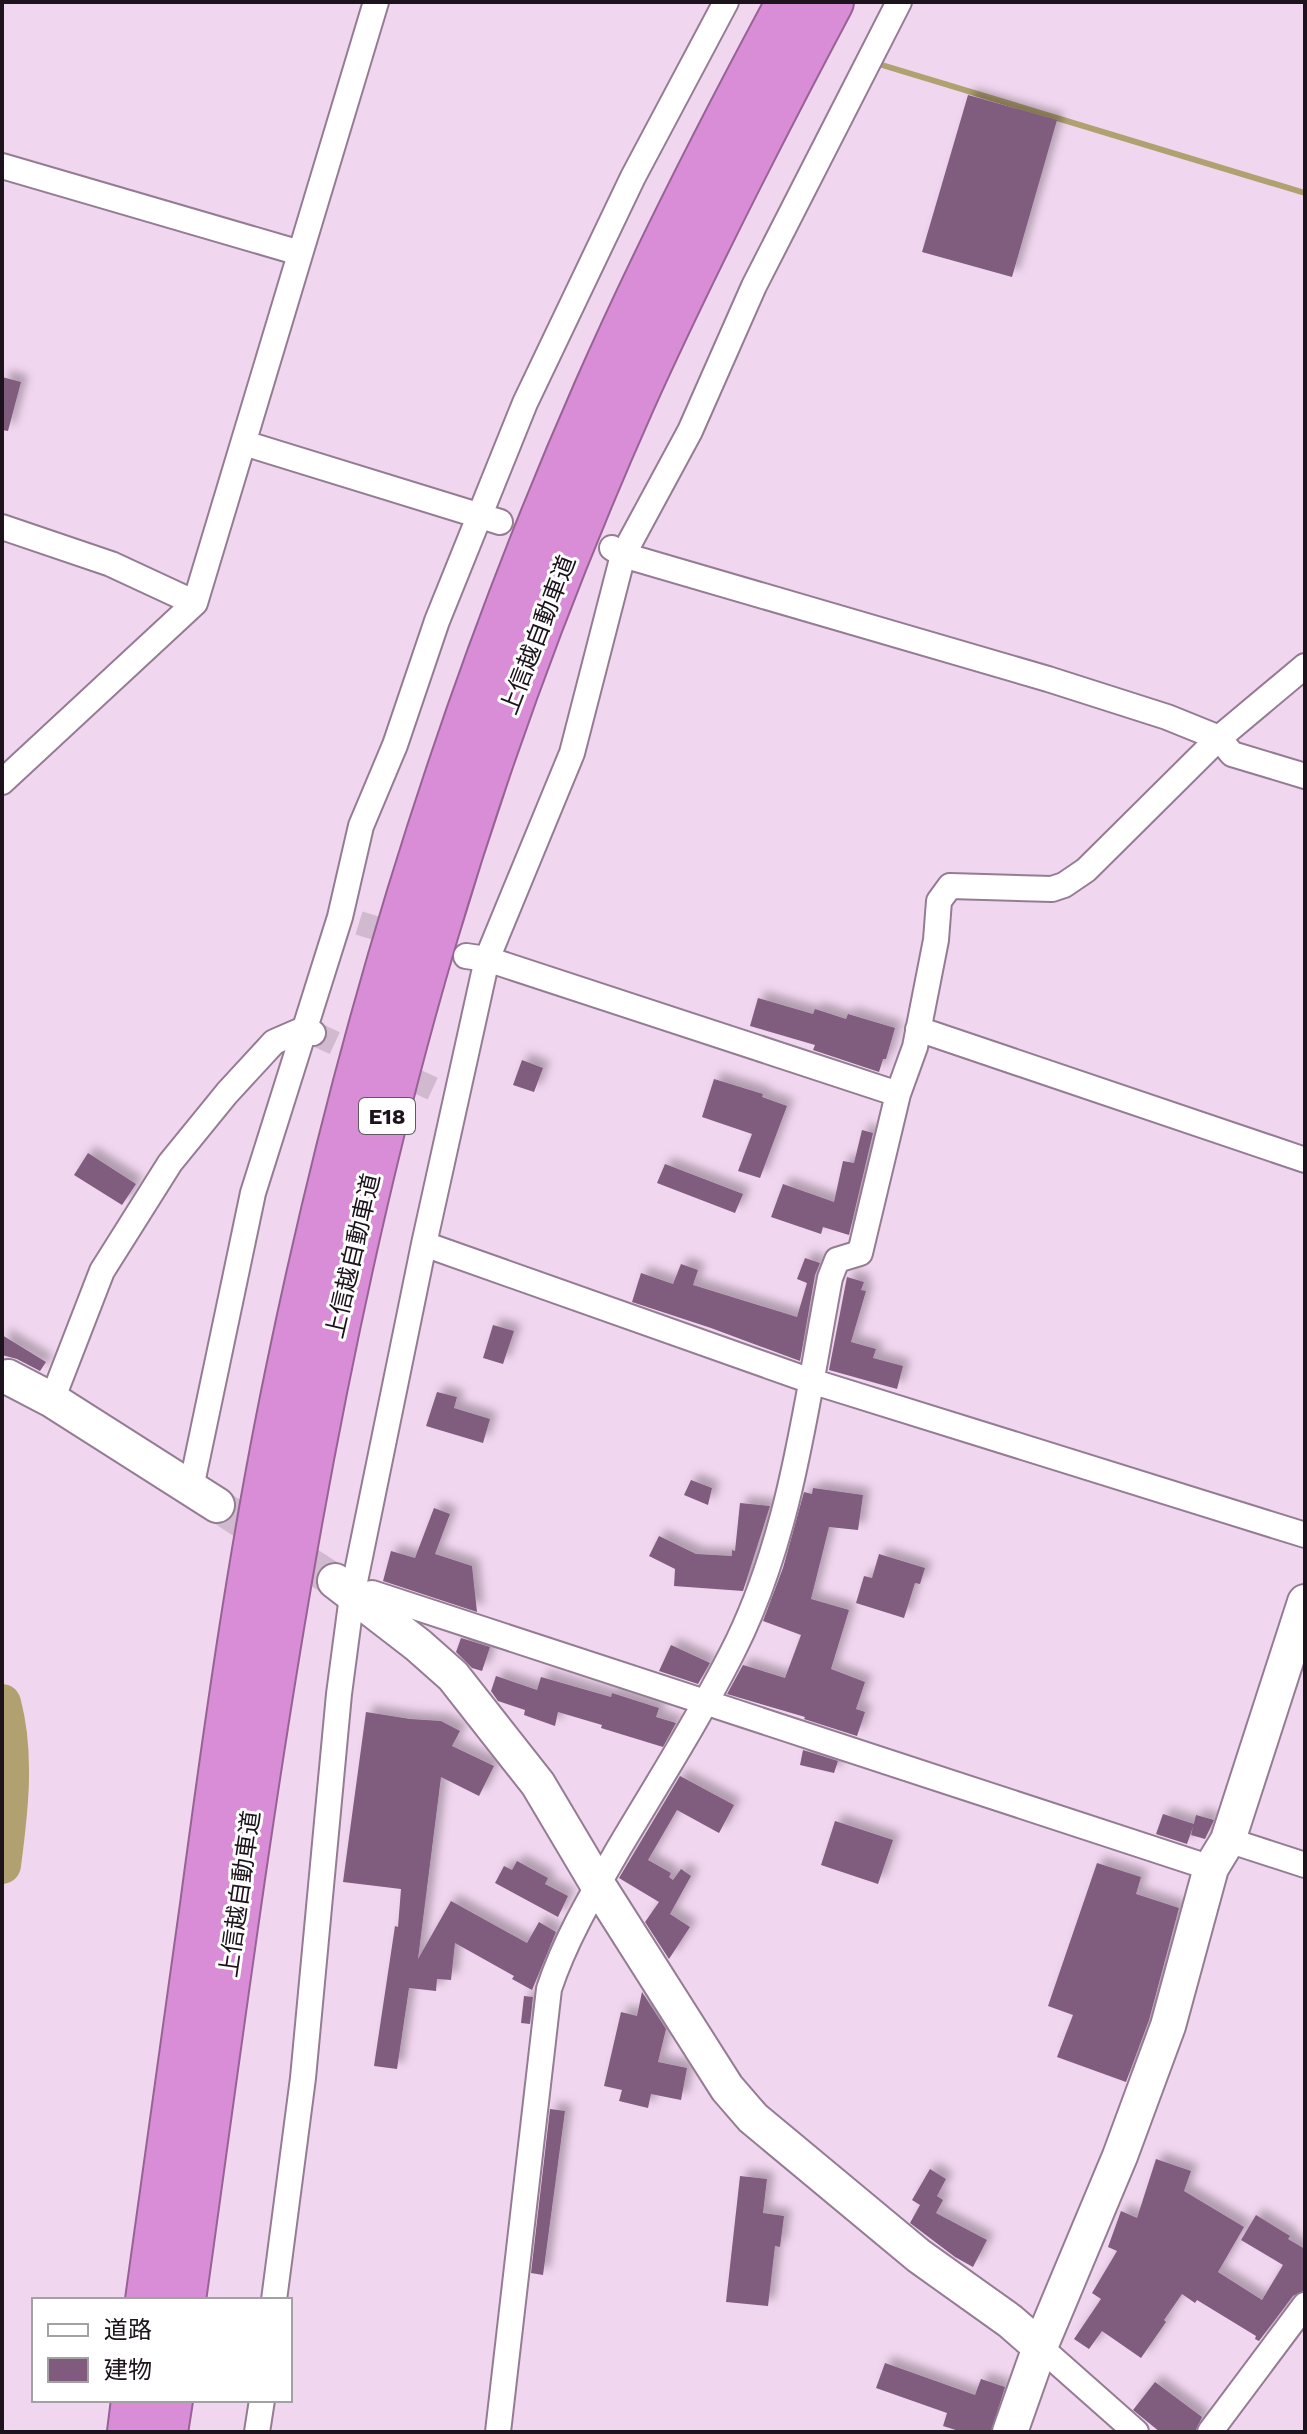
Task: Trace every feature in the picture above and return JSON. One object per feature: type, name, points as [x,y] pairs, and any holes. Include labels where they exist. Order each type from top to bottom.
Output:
[{"type":"highway","name":"上信越自動車道","points":[[148,2298],[224,1744],[267,1486],[316,1247],[375,1017],[433,820],[470,711],[551,499],[642,289],[789,2]]},
{"type":"highway","name":"上信越自動車道","points":[[183,2298],[259,1761],[306,1477],[348,1271],[435,935],[545,614],[630,406],[733,188],[831,2]]},
{"type":"highway","points":[[130,2432],[134,2402]]},
{"type":"highway","points":[[165,2432],[170,2402]]},
{"type":"street","points":[[2,782],[195,603],[376,2]]},
{"type":"street","points":[[5,1374],[204,1496],[253,1193],[350,920],[361,826],[395,745],[437,621],[489,519],[525,403],[633,177],[726,2]]},
{"type":"street","points":[[274,2298],[303,2078],[339,1694],[344,1588],[424,1244],[477,958],[572,753],[617,551],[690,431],[754,286],[899,2]]},
{"type":"street","points":[[2,166],[300,253]]},
{"type":"street","points":[[244,443],[489,519]]},
{"type":"street","points":[[2,527],[111,564],[195,603]]},
{"type":"street","points":[[617,551],[1167,717],[1219,738],[1232,754],[1305,776]]},
{"type":"street","points":[[498,2432],[549,1989],[557,1964],[598,1885],[706,1701],[762,1587],[792,1479],[830,1278],[837,1260],[860,1253],[898,1094],[915,1047],[936,940],[939,901],[950,886],[1052,889],[1064,885],[1086,870],[1219,738],[1305,666]]},
{"type":"street","points":[[477,958],[898,1094]]},
{"type":"street","points":[[918,1029],[1305,1160]]},
{"type":"street","points":[[52,1400],[102,1271],[170,1163],[227,1093],[274,1042],[309,1031]]},
{"type":"street","points":[[424,1244],[811,1381],[1305,1535]]},
{"type":"street","points":[[344,1588],[372,1593],[706,1701],[1220,1854],[1305,1865]]},
{"type":"street","points":[[344,1588],[453,1676],[538,1784],[727,2088],[753,2118],[919,2256],[1010,2321],[1136,2432]]},
{"type":"street","points":[[1010,2432],[1040,2347],[1120,2156],[1168,2026],[1220,1854],[1305,1602]]},
{"type":"street","points":[[1210,2432],[1305,2305]]},
{"type":"street","points":[[257,2432],[262,2402]]},
{"type":"building","points":[[968,95],[1057,120],[1012,277],[922,252]]},
{"type":"building","points":[[2,377],[21,382],[8,431],[2,430]]},
{"type":"building","points":[[758,998],[813,1014],[815,1009],[846,1019],[848,1014],[895,1028],[879,1072],[813,1050],[815,1045],[750,1026]]},
{"type":"building","points":[[522,1060],[543,1068],[534,1092],[513,1085]]},
{"type":"building","points":[[714,1079],[763,1094],[762,1097],[787,1106],[760,1178],[738,1171],[752,1134],[702,1117]]},
{"type":"building","points":[[862,1130],[873,1133],[849,1235],[823,1227],[821,1234],[771,1217],[783,1184],[834,1202],[843,1161],[854,1163]]},
{"type":"building","points":[[88,1153],[136,1184],[122,1205],[74,1175]]},
{"type":"building","points":[[665,1164],[743,1194],[735,1213],[657,1183]]},
{"type":"building","points":[[805,1258],[820,1263],[815,1275],[800,1361],[632,1302],[641,1273],[673,1284],[681,1264],[698,1270],[693,1285],[797,1317],[807,1283],[797,1279]]},
{"type":"building","points":[[847,1277],[864,1282],[861,1290],[866,1291],[851,1342],[876,1349],[873,1358],[903,1366],[897,1389],[829,1370]]},
{"type":"building","points":[[493,1325],[514,1331],[503,1364],[483,1358]]},
{"type":"building","points":[[2,1335],[46,1362],[40,1371],[2,1355]]},
{"type":"building","points":[[437,1392],[457,1397],[454,1408],[490,1419],[483,1443],[426,1426]]},
{"type":"building","points":[[691,1480],[712,1488],[708,1505],[684,1495]]},
{"type":"building","points":[[813,1488],[863,1495],[858,1530],[829,1527],[811,1599],[849,1610],[831,1669],[865,1682],[856,1709],[865,1712],[857,1736],[727,1694],[743,1665],[785,1678],[801,1635],[763,1621],[783,1568],[804,1492],[812,1494]]},
{"type":"building","points":[[740,1503],[770,1506],[743,1591],[674,1586],[675,1569],[649,1556],[659,1536],[696,1554],[732,1556]]},
{"type":"building","points":[[434,1508],[450,1514],[435,1554],[472,1566],[477,1612],[383,1581],[391,1551],[415,1558]]},
{"type":"building","points":[[879,1554],[925,1568],[920,1584],[915,1583],[904,1618],[856,1603],[864,1576],[872,1578]]},
{"type":"building","points":[[461,1638],[490,1647],[482,1671],[472,1668],[456,1652]]},
{"type":"building","points":[[671,1645],[710,1663],[698,1684],[659,1671]]},
{"type":"building","points":[[496,1676],[537,1690],[541,1677],[611,1697],[612,1693],[659,1708],[656,1717],[676,1723],[663,1747],[558,1712],[555,1726],[524,1715],[525,1710],[498,1701],[491,1691]]},
{"type":"building","points":[[366,1712],[441,1721],[460,1731],[452,1746],[494,1766],[479,1796],[441,1777],[418,1959],[451,1901],[527,1943],[539,1922],[556,1932],[532,1990],[512,1979],[514,1976],[455,1943],[451,1980],[437,1979],[436,1991],[409,1988],[397,2069],[374,2066],[395,1926],[398,1927],[401,1889],[343,1882]]},
{"type":"building","points":[[803,1750],[838,1761],[834,1773],[800,1765]]},
{"type":"building","points":[[680,1776],[734,1805],[719,1833],[677,1810],[648,1860],[671,1873],[669,1877],[673,1880],[681,1869],[691,1876],[670,1914],[690,1927],[669,1959],[645,1922],[659,1902],[619,1878]]},
{"type":"building","points":[[1163,1814],[1194,1824],[1187,1844],[1156,1834]]},
{"type":"building","points":[[1196,1815],[1214,1820],[1205,1839],[1191,1835]]},
{"type":"building","points":[[835,1821],[893,1840],[878,1884],[821,1865]]},
{"type":"building","points":[[517,1861],[548,1878],[545,1884],[568,1896],[558,1917],[495,1883],[504,1866],[512,1870]]},
{"type":"building","points":[[1097,1863],[1141,1877],[1136,1894],[1179,1908],[1149,2020],[1126,2082],[1057,2057],[1073,2015],[1048,2006]]},
{"type":"building","points":[[642,1992],[666,2029],[658,2062],[687,2068],[681,2100],[651,2094],[648,2108],[619,2101],[622,2090],[604,2086],[621,2012],[637,2016]]},
{"type":"building","points":[[524,1996],[533,1997],[530,2024],[521,2023]]},
{"type":"building","points":[[550,2109],[565,2111],[543,2275],[531,2273]]},
{"type":"building","points":[[1156,2159],[1191,2171],[1184,2191],[1244,2227],[1218,2272],[1262,2300],[1283,2265],[1241,2240],[1256,2215],[1305,2249],[1305,2290],[1293,2296],[1259,2341],[1255,2339],[1256,2336],[1182,2294],[1141,2358],[1102,2331],[1089,2349],[1074,2339],[1101,2299],[1092,2293],[1117,2251],[1108,2247],[1121,2211],[1137,2218]]},
{"type":"building","points":[[930,2169],[946,2179],[937,2196],[943,2200],[936,2213],[987,2240],[973,2267],[910,2223],[920,2205],[912,2200]]},
{"type":"building","points":[[740,2176],[767,2179],[763,2213],[784,2216],[780,2247],[775,2246],[768,2306],[726,2302]]},
{"type":"building","points":[[885,2363],[975,2395],[981,2379],[1005,2387],[991,2432],[962,2432],[943,2426],[947,2413],[876,2388]]},
{"type":"building","points":[[1155,2382],[1202,2417],[1195,2432],[1160,2432],[1133,2410]]},
{"type":"waterway","points":[[882,65],[1305,193]]},
{"type":"waterway","points":[[2,1703],[10,1763],[2,1865]]},
{"type":"tunnel","points":[[359,923],[466,956]]},
{"type":"tunnel","points":[[313,1033],[442,1093]]},
{"type":"tunnel","points":[[217,1505],[335,1581]]}]
